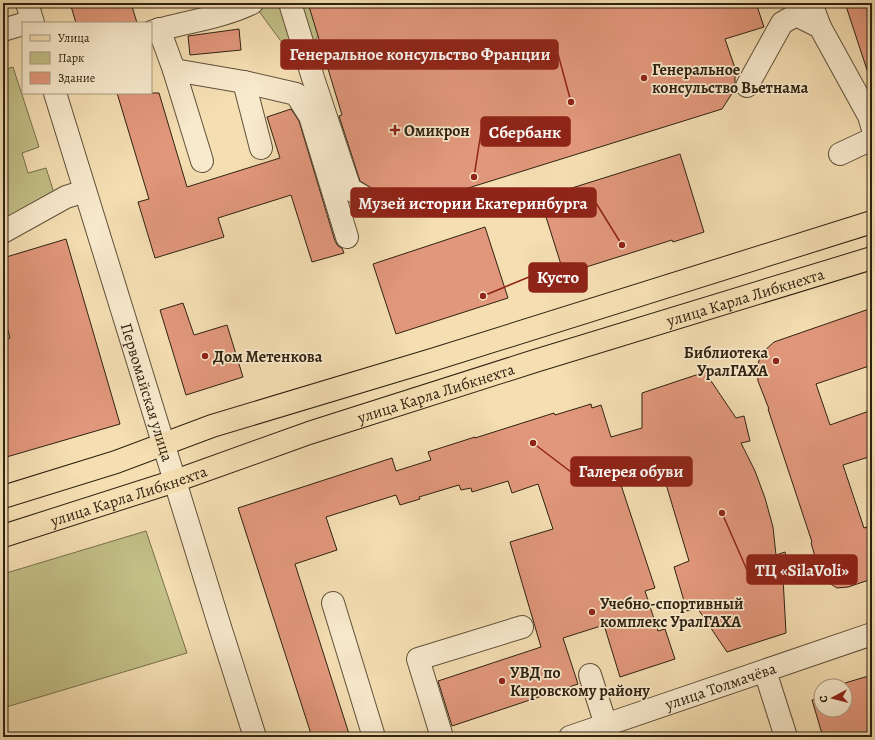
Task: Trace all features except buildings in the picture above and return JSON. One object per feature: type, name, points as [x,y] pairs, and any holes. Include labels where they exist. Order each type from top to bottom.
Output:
[{"type":"main road","name":"улица Карла Либкнехта","points":[[3,497],[116,462],[212,426],[442,357],[872,222]]},
{"type":"main road","name":"улица Карла Либкнехта","points":[[3,536],[175,481],[309,433],[872,258]]},
{"type":"street","points":[[202,161],[174,70],[155,31],[221,8],[241,8],[252,3]]},
{"type":"street","points":[[290,3],[350,190],[362,196]]},
{"type":"street","points":[[811,3],[820,27],[869,116],[872,126]]},
{"type":"street","points":[[747,86],[782,22],[796,15],[820,27]]},
{"type":"street","points":[[3,30],[29,19]]},
{"type":"street","points":[[174,70],[244,82],[296,94],[310,116],[347,237]]},
{"type":"street","points":[[244,82],[261,148]]},
{"type":"street","name":"Первомайская улица","points":[[55,94],[255,737]]},
{"type":"street","points":[[840,154],[872,139]]},
{"type":"street","points":[[3,232],[66,197],[85,191]]},
{"type":"street","points":[[333,603],[374,737]]},
{"type":"street","points":[[442,737],[418,659],[522,628]]},
{"type":"street","name":"улица Толмачёва","points":[[570,737],[872,634]]},
{"type":"street","points":[[765,671],[786,737]]},
{"type":"street","points":[[590,675],[606,725]]},
{"type":"green space","points":[[253,3],[339,3],[299,66]]},
{"type":"green space","points":[[13,67],[39,147],[22,153],[28,173],[46,168],[55,196],[3,224],[3,70]]},
{"type":"green space","points":[[146,531],[187,653],[3,708],[3,574]]},
{"type":"place","name":"Генеральное консульство Вьетнама","points":[[644,78]]},
{"type":"place","name":"Генеральное консульство Франции","points":[[571,102]]},
{"type":"place","name":"Омикрон","points":[[395,130]]},
{"type":"place","name":"Сбербанк","points":[[474,177]]},
{"type":"place","name":"Музей истории Екатеринбурга","points":[[622,245]]},
{"type":"place","name":"Кусто","points":[[483,296]]},
{"type":"place","name":"Дом Метенкова","points":[[205,356]]},
{"type":"place","name":"Библиотека УралГАХА","points":[[776,361]]},
{"type":"place","name":"Галерея обуви","points":[[533,443]]},
{"type":"place","name":"ТЦ «SilaVoli»","points":[[722,513]]},
{"type":"place","name":"Учебно-спортивный комплекс УралГАХА","points":[[592,612]]},
{"type":"place","name":"УВД по Кировскому району","points":[[502,681]]}]
